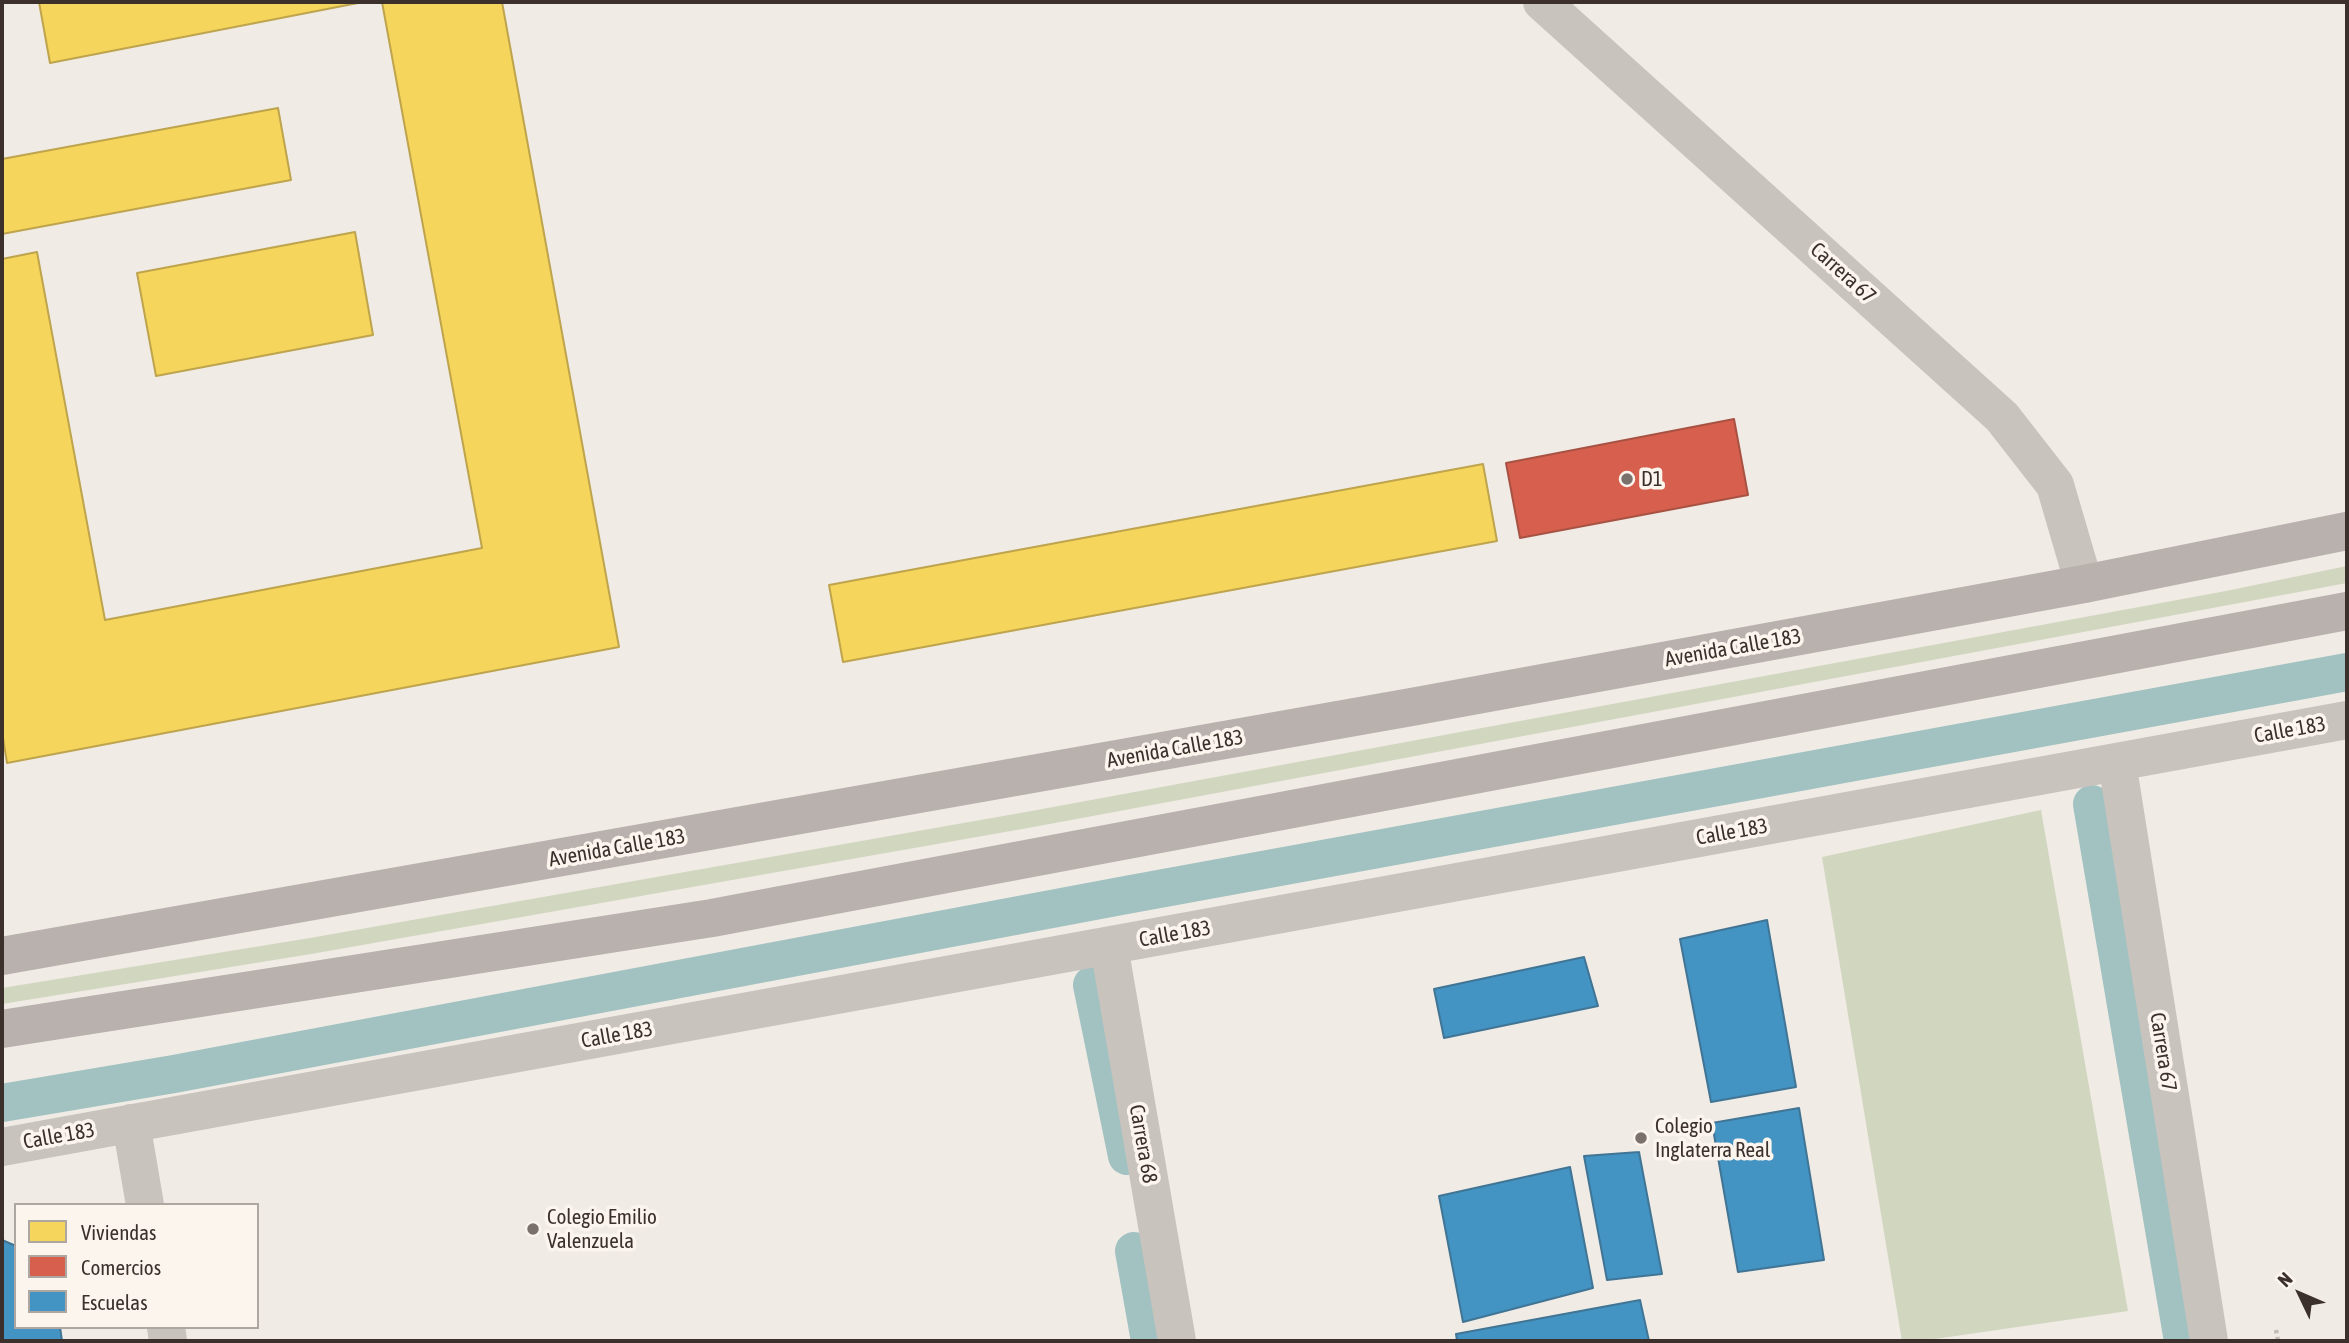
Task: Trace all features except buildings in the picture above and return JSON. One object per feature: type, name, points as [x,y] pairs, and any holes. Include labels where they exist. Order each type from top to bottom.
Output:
[{"type":"main road","name":"Avenida Calle 183","points":[[2,956],[1376,713],[2084,584],[2347,531]]},
{"type":"main road","points":[[2,1029],[712,918],[2347,611]]},
{"type":"street","name":"Carrera 67","points":[[1542,2],[2002,417],[2055,485],[2084,584]]},
{"type":"street","name":"Calle 183","points":[[2,1147],[2347,720]]},
{"type":"street","name":"Carrera 67","points":[[2117,762],[2209,1341]]},
{"type":"street","name":"Carrera 68","points":[[1109,946],[1177,1341]]},
{"type":"street","points":[[131,1123],[145,1203]]},
{"type":"path","points":[[2276,1330],[2278,1341]]},
{"type":"green space","points":[[2347,566],[2347,583],[1028,828],[311,954],[2,1004],[2,988],[310,938],[1026,812],[2226,591]]},
{"type":"green space","points":[[2041,810],[2128,1311],[1921,1341],[1902,1341],[1822,857]]},
{"type":"waterway","points":[[2,1103],[174,1074],[1126,895],[2347,672]]},
{"type":"waterway","points":[[2092,804],[2183,1341]]},
{"type":"waterway","points":[[1092,985],[1127,1156]]},
{"type":"waterway","points":[[1134,1251],[1150,1341]]},
{"type":"place","name":"D1","points":[[1627,479]]},
{"type":"place","name":"Colegio Inglaterra Real","points":[[1641,1138]]},
{"type":"place","name":"Colegio Emilio Valenzuela","points":[[533,1229]]}]
